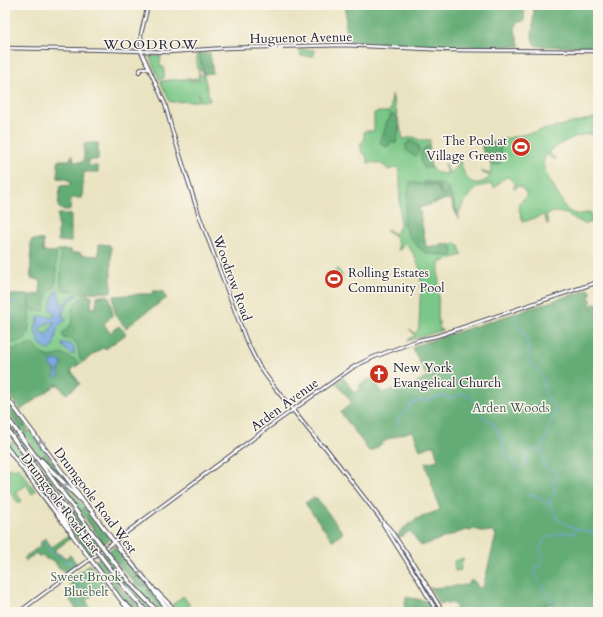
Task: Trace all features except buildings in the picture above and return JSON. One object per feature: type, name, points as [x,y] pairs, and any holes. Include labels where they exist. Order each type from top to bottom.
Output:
[{"type":"highway","points":[[5,415],[111,558],[133,586],[158,612]]},
{"type":"highway","points":[[5,427],[126,589],[148,612]]},
{"type":"highway","points":[[16,442],[72,534]]},
{"type":"highway","points":[[35,456],[42,461],[94,513]]},
{"type":"highway","points":[[151,586],[171,612]]},
{"type":"highway","points":[[122,602],[134,612]]},
{"type":"main road","name":"Drumgoole Road West","points":[[5,395],[114,541],[151,586],[177,612]]},
{"type":"main road","name":"Drumgoole Road East","points":[[5,445],[130,612]]},
{"type":"street","name":"Woodrow Road","points":[[148,5],[141,34],[141,51],[165,104],[201,221],[246,340],[259,366],[292,410],[321,445],[325,447],[383,522],[437,612]]},
{"type":"street","name":"Huguenot Avenue","points":[[5,48],[168,52],[226,48],[343,45],[450,50],[598,50]]},
{"type":"street","points":[[139,72],[144,68],[150,70]]},
{"type":"street","name":"Arden Avenue","points":[[19,612],[200,477],[355,366],[419,340],[436,336],[598,282]]},
{"type":"street","name":"Woodrow Road","points":[[383,522],[389,528],[411,560],[443,612]]},
{"type":"green space","points":[[346,5],[525,5],[524,21],[518,22],[515,26],[516,36],[520,46],[449,46],[346,41]]},
{"type":"green space","points":[[534,5],[598,5],[598,47],[537,46],[534,44],[532,38]]},
{"type":"green space","points":[[300,50],[314,50],[314,56],[301,56]]},
{"type":"green space","points":[[210,53],[213,73],[204,74],[199,54]]},
{"type":"green space","points":[[196,54],[199,54],[210,101],[201,101],[198,93],[199,101],[170,102],[160,81],[197,78],[190,79],[190,81],[199,80]],"holes":[[[199,70],[202,70],[203,75],[199,75]]]},
{"type":"green space","points":[[150,56],[161,56],[160,67],[164,67],[164,78],[159,79]]},
{"type":"green space","points":[[392,94],[403,139],[414,137],[419,140],[430,140],[429,158],[435,171],[447,174],[444,164],[446,164],[449,173],[453,171],[458,164],[459,159],[464,173],[470,181],[474,183],[481,183],[490,176],[481,172],[490,174],[491,169],[490,162],[484,154],[482,146],[500,140],[598,117],[598,135],[586,134],[572,138],[558,145],[548,153],[556,158],[555,160],[546,154],[543,164],[546,173],[565,207],[570,212],[576,214],[590,212],[592,219],[595,220],[594,222],[585,224],[566,214],[554,212],[546,215],[549,224],[547,224],[544,215],[523,222],[518,205],[526,196],[526,192],[518,185],[515,189],[513,187],[516,184],[508,177],[502,180],[495,188],[491,184],[477,187],[462,206],[458,219],[450,198],[419,208],[426,247],[456,243],[459,245],[462,255],[439,263],[438,322],[440,322],[440,329],[443,330],[407,341],[415,335],[409,329],[416,334],[419,327],[421,276],[412,276],[412,274],[421,273],[414,256],[407,245],[404,242],[400,250],[398,250],[396,238],[386,230],[387,229],[395,234],[400,226],[400,178],[398,167],[388,170],[379,164],[368,163],[365,153],[362,153],[360,144],[364,140],[364,131],[374,131],[374,113],[390,112]]},
{"type":"green space","points":[[391,114],[397,116],[400,125],[396,143],[392,142],[387,147],[381,144],[380,139],[386,126],[386,122],[389,120]]},
{"type":"green space","points":[[500,140],[501,162],[492,166],[483,151],[482,146]]},
{"type":"green space","points":[[409,141],[417,144],[418,146],[419,152],[416,156],[406,150],[406,145]]},
{"type":"green space","points":[[84,143],[98,143],[98,160],[88,160],[88,166],[98,166],[98,172],[84,172],[82,198],[71,198],[70,210],[60,209],[58,206],[60,186],[71,185],[70,181],[58,178],[59,160],[71,160],[71,156],[73,156],[74,162],[83,162]]},
{"type":"green space","points":[[427,146],[430,148],[429,161],[432,168],[424,168],[421,162],[421,153]]},
{"type":"green space","points":[[410,182],[436,186],[439,190],[444,200],[419,208],[426,247],[450,244],[453,250],[452,256],[427,253],[418,247],[408,235],[403,223]]},
{"type":"green space","points":[[423,183],[438,184],[450,189],[444,196],[437,185]]},
{"type":"green space","points":[[450,191],[457,211],[458,219],[451,199],[446,200],[446,196]]},
{"type":"green space","points":[[58,214],[71,214],[71,242],[58,241]]},
{"type":"green space","points":[[32,240],[43,240],[43,252],[71,250],[71,253],[81,253],[81,255],[99,256],[99,244],[110,245],[111,291],[88,292],[88,296],[92,296],[91,308],[96,308],[97,296],[109,296],[113,315],[104,324],[110,333],[119,326],[126,334],[107,348],[102,348],[71,370],[80,384],[66,394],[58,384],[20,410],[5,390],[5,295],[41,295],[41,280],[31,278]]},
{"type":"green space","points":[[32,240],[43,240],[43,252],[56,252],[56,282],[53,284],[56,286],[49,293],[44,311],[33,310],[30,308],[30,295],[40,295],[41,281],[31,278]]},
{"type":"green space","points":[[99,244],[109,245],[111,247],[111,291],[88,292],[82,294],[76,290],[63,290],[61,287],[60,250],[71,250],[71,253],[81,253],[81,255],[99,256]]},
{"type":"green space","name":"Rolling Estates Community Pool","points":[[338,269],[342,276],[341,282],[333,287],[325,276],[326,274]]},
{"type":"green space","name":"Arden Woods","points":[[589,289],[590,292],[591,291],[591,295],[589,295],[589,299],[591,299],[590,308],[592,309],[593,304],[598,303],[598,612],[560,612],[555,603],[545,604],[542,612],[452,612],[457,608],[454,604],[439,604],[430,588],[467,585],[472,580],[478,588],[483,587],[496,535],[489,531],[485,532],[474,529],[470,531],[466,530],[421,546],[410,531],[399,538],[397,535],[400,531],[416,519],[440,510],[425,463],[438,460],[434,445],[420,450],[412,431],[388,439],[372,451],[369,451],[341,413],[352,403],[336,383],[343,377],[354,393],[361,389],[359,385],[373,377],[383,393],[410,383],[411,385],[427,377],[413,349],[414,346]]},
{"type":"green space","points":[[153,291],[164,292],[164,295],[167,298],[126,328],[114,309],[114,296],[153,294]]},
{"type":"green space","points":[[5,295],[28,295],[29,330],[23,340],[8,345],[5,348]]},
{"type":"green space","points":[[92,296],[91,308],[96,308],[97,296],[109,296],[113,315],[104,324],[110,333],[119,326],[126,334],[107,348],[102,348],[83,362],[80,358],[77,344],[64,338],[62,334],[71,324],[73,319],[72,311],[79,299]]},
{"type":"green space","points":[[33,344],[43,355],[50,357],[63,354],[76,360],[79,364],[70,371],[80,384],[66,394],[58,384],[20,410],[5,390],[5,355],[13,349]]},
{"type":"green space","points":[[5,398],[26,426],[22,427],[17,422],[5,405]]},
{"type":"green space","points":[[5,405],[19,424],[25,427],[26,426],[28,429],[23,433],[5,409]]},
{"type":"green space","points":[[5,418],[18,436],[15,439],[5,425]]},
{"type":"green space","points":[[29,430],[79,497],[49,469],[24,434]],"holes":[[[46,453],[60,473],[54,469],[43,455]]]},
{"type":"green space","points":[[19,437],[100,546],[97,548],[16,440]]},
{"type":"green space","points":[[13,442],[20,452],[57,510],[8,445]]},
{"type":"green space","points":[[46,453],[60,473],[52,468],[48,463],[43,455]]},
{"type":"green space","points":[[11,467],[14,470],[18,467],[36,491],[32,494],[26,484],[16,492],[15,491],[22,501],[19,504],[5,485],[5,471]]},
{"type":"green space","points":[[51,473],[87,509],[84,507],[83,511],[95,532]]},
{"type":"green space","points":[[43,482],[82,535],[74,525],[67,520],[89,554],[76,537],[47,491]]},
{"type":"green space","points":[[313,498],[317,498],[343,533],[333,541],[305,503]]},
{"type":"green space","points":[[84,507],[110,540],[103,544],[83,511],[82,509]]},
{"type":"green space","points":[[66,520],[77,528],[94,551],[90,554]]},
{"type":"green space","name":"Sweet Brook Bluebelt","points":[[69,535],[71,538],[54,551],[66,558],[70,555],[78,565],[67,573],[58,567],[54,561],[46,559],[42,555],[39,557],[36,553],[26,561],[24,558],[41,545],[40,543],[45,538],[52,547]]},
{"type":"green space","points":[[115,546],[149,587],[147,591],[164,612],[162,612],[145,596],[121,567],[135,582],[145,587],[146,585],[116,548],[113,547]]},
{"type":"green space","points":[[113,547],[116,548],[146,586],[136,582],[120,567],[108,551]]},
{"type":"green space","points":[[106,553],[136,592],[155,612],[149,612],[121,581],[102,556]]},
{"type":"green space","points":[[99,558],[122,589],[144,612],[136,612],[125,601],[95,561]]},
{"type":"green space","points":[[464,558],[462,561],[461,570],[455,571],[454,561]]},
{"type":"green space","name":"Sweet Brook Bluebelt","points":[[90,564],[106,585],[86,600],[92,612],[78,612],[68,597],[76,591],[68,581]]},
{"type":"green space","points":[[148,587],[168,612],[164,612],[147,590]]},
{"type":"green space","points":[[183,596],[190,605],[182,612],[179,612],[172,605]]},
{"type":"green space","points":[[406,597],[427,601],[434,612],[404,612]]},
{"type":"green space","points":[[545,604],[553,604],[554,612],[542,612]]},
{"type":"water","points":[[56,291],[58,291],[60,301],[64,305],[72,297],[76,294],[77,295],[69,301],[64,309],[62,314],[65,321],[58,326],[53,346],[49,350],[38,341],[38,335],[36,335],[35,329],[39,316],[55,316],[55,313],[51,310],[51,305]],"holes":[[[54,322],[55,324],[46,336],[44,333],[39,332],[40,328],[47,323]]]},
{"type":"water","points":[[62,343],[71,345],[74,349],[74,354],[72,355],[63,347]]},
{"type":"water","points":[[55,360],[60,361],[62,365],[57,378],[55,377],[56,370],[51,367],[51,362]]},
{"type":"waterway","points":[[7,346],[5,334],[8,320],[14,318],[11,304],[12,301],[15,303],[16,301]]},
{"type":"waterway","points":[[516,314],[519,328],[523,330],[528,345],[529,361],[544,378],[545,395],[555,407],[554,416],[542,445],[543,465],[544,467],[554,471],[557,477],[553,481],[555,491],[549,499],[550,507],[554,510],[556,517],[562,522],[583,531],[598,533]]},
{"type":"waterway","points":[[398,425],[399,417],[407,411],[412,403],[424,400],[427,401],[440,396],[454,398],[460,394],[465,394],[478,405],[484,419],[493,423],[499,436],[502,438],[505,455],[512,459],[514,466],[519,468],[524,466],[526,463],[527,454],[532,450],[538,450],[542,454]]},
{"type":"waterway","points":[[526,496],[536,496],[549,504]]},
{"type":"waterway","points":[[554,604],[544,591],[535,572],[536,567],[541,565],[543,558],[540,552],[543,545],[542,542],[547,537],[553,536],[557,533],[561,535],[567,532],[573,534],[575,529]]},
{"type":"waterway","points":[[43,541],[50,552],[58,555],[65,561],[70,562],[74,567]]},
{"type":"waterway","points":[[78,572],[80,586],[78,595],[84,612]]},
{"type":"place","name":"The Pool at Village Greens","points":[[521,147]]},
{"type":"place","name":"Rolling Estates Community Pool","points":[[334,279]]},
{"type":"place","name":"New York Evangelical Church","points":[[379,374]]},
{"type":"district","name":"WOODROW","points":[[151,44]]}]
